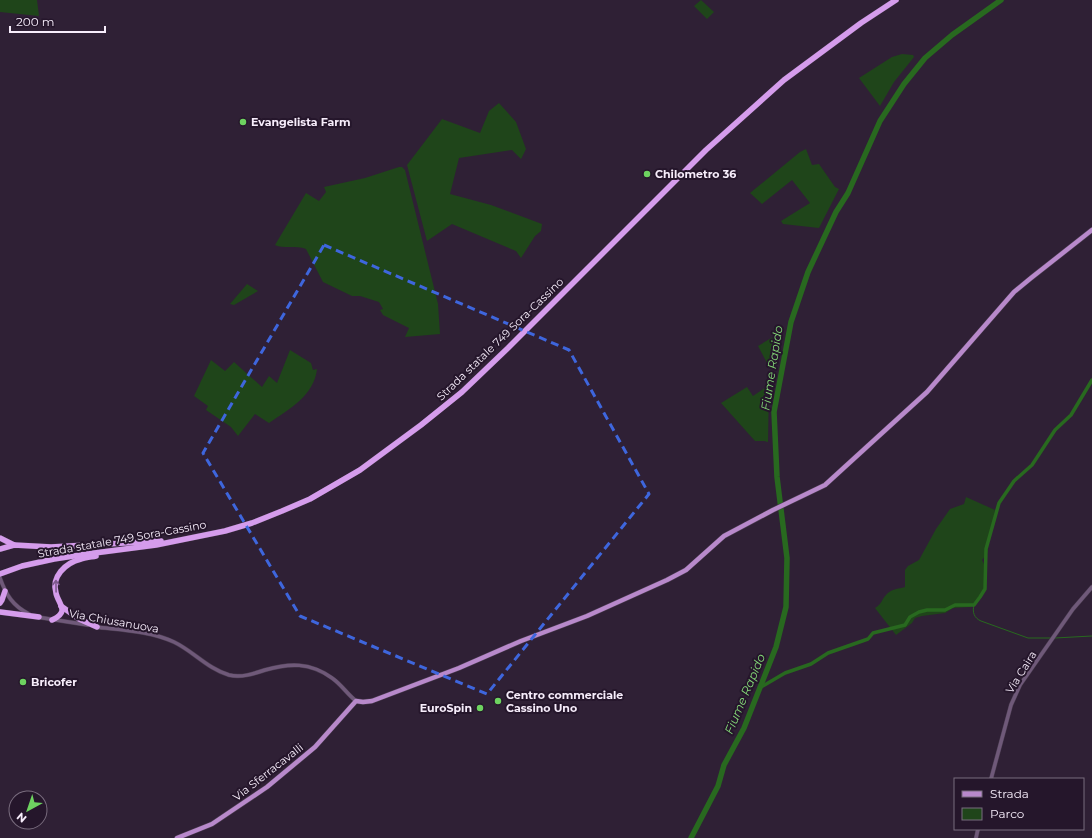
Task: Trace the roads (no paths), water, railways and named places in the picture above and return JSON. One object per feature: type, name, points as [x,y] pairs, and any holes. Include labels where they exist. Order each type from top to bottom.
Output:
[{"type":"highway","name":"Strada statale 749 Sora-Cassino","points":[[0,574],[22,566],[54,559],[156,545],[197,537],[252,523],[310,499],[360,470],[421,425],[462,392],[487,369],[706,150],[749,110],[784,80],[823,50],[896,0]]},
{"type":"highway","points":[[0,549],[14,545],[51,547],[146,542],[197,537]]},
{"type":"highway","points":[[0,538],[14,545]]},
{"type":"highway","points":[[52,620],[62,612],[54,588],[55,581],[59,573],[69,564],[80,559],[143,549],[156,545]]},
{"type":"highway","points":[[0,603],[4,589]]},
{"type":"highway","points":[[61,606],[79,619],[97,627]]},
{"type":"highway","points":[[0,612],[39,617]]},
{"type":"main road","points":[[356,701],[372,701],[440,676],[521,641],[587,616],[667,580],[686,570],[724,536],[821,487],[836,476],[938,381],[1014,292],[1092,230]]},
{"type":"main road","name":"Via Sferracavalli","points":[[177,838],[212,824],[267,787],[315,747],[356,701]]},
{"type":"street","name":"Via Chiusanuova","points":[[0,578],[4,589],[12,602],[17,607],[31,615],[52,620],[146,634],[174,642],[210,666],[221,672],[235,676],[243,676],[287,665],[304,666],[321,671],[332,678],[356,701]]},
{"type":"street","name":"Via Caira","points":[[991,778],[1011,705],[1020,685],[1058,633],[1073,609],[1092,587]]},
{"type":"waterway","name":"Fiume Rapido","points":[[691,838],[718,786],[724,765],[744,728],[776,647],[786,607],[787,558],[777,477],[774,412],[791,322],[808,272],[836,212],[848,193],[880,121],[904,84],[925,58],[952,35],[1001,0]]},
{"type":"waterway","points":[[761,687],[785,673],[811,664],[828,653],[868,639],[873,633],[905,625],[910,617],[919,612],[927,610],[945,610],[955,605],[974,605],[985,589],[986,549],[999,503],[1014,481],[1032,465],[1055,430],[1071,415],[1092,380]]},
{"type":"waterway","points":[[974,605],[974,614],[981,621],[1028,638],[1052,638]]},
{"type":"waterway","points":[[1055,638],[1092,636]]},
{"type":"place","name":"Evangelista Farm","points":[[243,122]]},
{"type":"place","name":"Chilometro 36","points":[[647,174]]},
{"type":"place","name":"Bricofer","points":[[23,682]]},
{"type":"place","name":"Centro commerciale Cassino Uno","points":[[498,701]]},
{"type":"place","name":"EuroSpin","points":[[480,708]]}]
